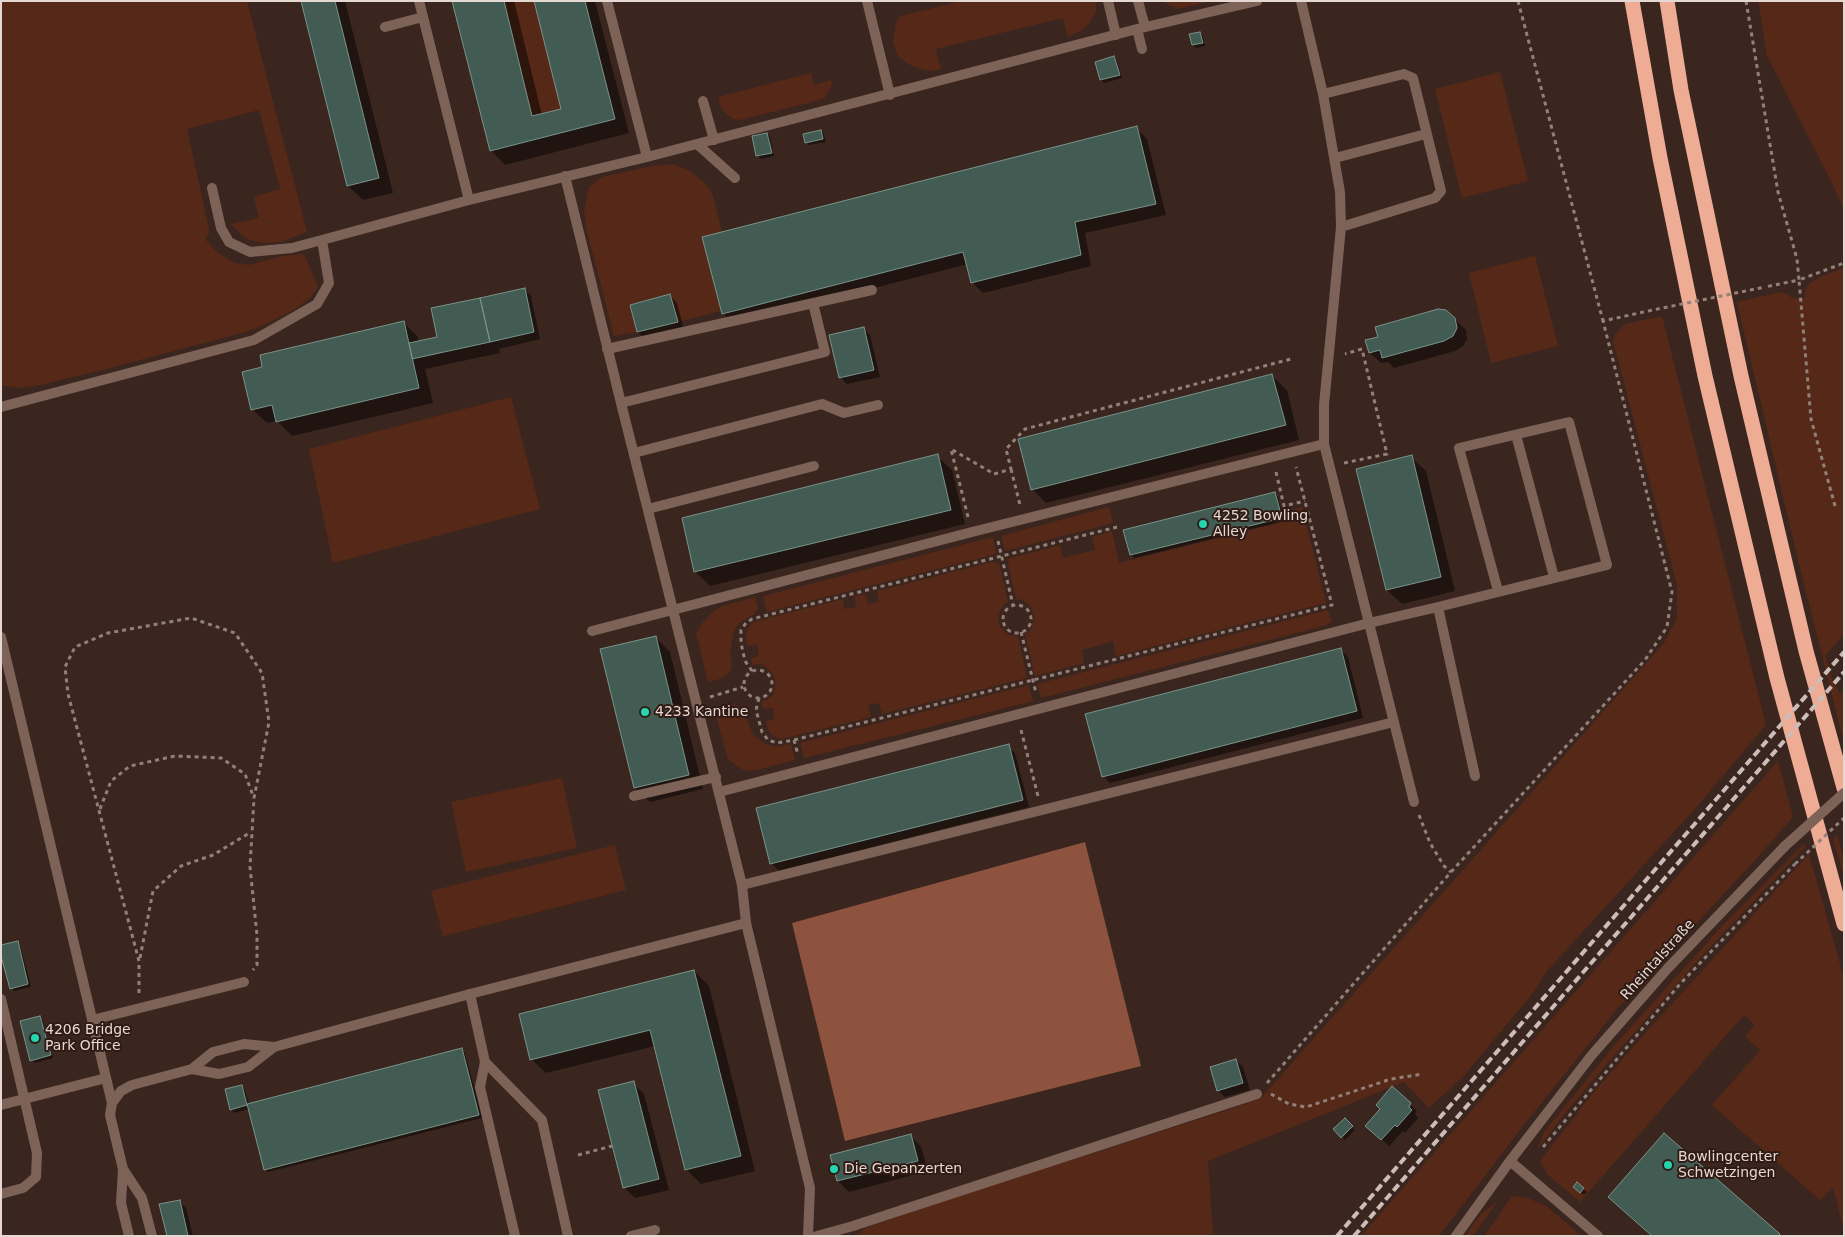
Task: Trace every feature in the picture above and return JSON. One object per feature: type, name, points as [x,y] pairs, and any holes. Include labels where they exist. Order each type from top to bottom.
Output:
[{"type":"highway","points":[[1632,1],[1660,158],[1705,376],[1777,678],[1844,924]]},
{"type":"highway","points":[[1667,1],[1681,90],[1741,376],[1806,651],[1844,788]]},
{"type":"street","points":[[419,1],[469,200]]},
{"type":"street","points":[[607,1],[647,157]]},
{"type":"street","points":[[867,1],[890,95]]},
{"type":"street","points":[[1108,1],[1116,35]]},
{"type":"street","points":[[1138,1],[1142,49]]},
{"type":"street","points":[[212,188],[221,228],[229,242],[250,252],[292,248],[469,200],[890,95],[1141,28],[1257,1]]},
{"type":"street","points":[[1301,1],[1323,94],[1340,192],[1341,226],[1324,405],[1324,444],[1414,802]]},
{"type":"street","points":[[385,26],[423,17]]},
{"type":"street","points":[[1323,94],[1404,74],[1413,78],[1441,191],[1435,198],[1341,226]]},
{"type":"street","points":[[703,101],[714,140]]},
{"type":"street","points":[[1335,158],[1426,134]]},
{"type":"street","points":[[697,144],[735,178]]},
{"type":"street","points":[[566,176],[620,403],[742,884],[746,923],[810,1188],[808,1236]]},
{"type":"street","points":[[1,407],[254,340],[317,304],[330,284],[322,240]]},
{"type":"street","points":[[607,349],[872,290]]},
{"type":"street","points":[[620,403],[825,352],[813,303]]},
{"type":"street","points":[[634,453],[822,404],[844,413],[878,405]]},
{"type":"street","points":[[719,792],[1369,623],[1607,564],[1569,422],[1459,448],[1498,591]]},
{"type":"street","points":[[1516,435],[1554,577]]},
{"type":"street","points":[[592,630],[994,526],[1324,444]]},
{"type":"street","points":[[648,508],[814,466]]},
{"type":"street","points":[[1438,607],[1476,776]]},
{"type":"street","points":[[1,637],[112,1103],[110,1115],[123,1169],[121,1203],[129,1236]]},
{"type":"street","points":[[742,884],[1394,722]]},
{"type":"street","points":[[634,796],[716,777]]},
{"type":"street","name":"Rheintalstraße","points":[[1456,1236],[1510,1161],[1591,1056],[1661,976],[1785,846],[1844,792]]},
{"type":"street","points":[[112,1103],[121,1091],[132,1085],[192,1069],[213,1052],[244,1044],[274,1047],[746,923]]},
{"type":"street","points":[[92,1020],[244,982]]},
{"type":"street","points":[[470,994],[485,1062],[480,1087],[515,1236]]},
{"type":"street","points":[[1,1000],[37,1153],[36,1177],[23,1188],[1,1194]]},
{"type":"street","points":[[192,1069],[219,1074],[248,1067],[274,1047]]},
{"type":"street","points":[[485,1062],[542,1120],[568,1236]]},
{"type":"street","points":[[1,1105],[106,1078]]},
{"type":"street","points":[[818,1236],[1260,1091]]},
{"type":"street","points":[[1510,1161],[1598,1236]]},
{"type":"street","points":[[123,1169],[142,1198],[152,1236]]},
{"type":"street","points":[[632,1236],[655,1230]]},
{"type":"path","points":[[1423,1074],[1390,1079],[1306,1107],[1289,1104],[1260,1091],[1451,872],[1645,660],[1667,627],[1672,592],[1518,1]]},
{"type":"path","points":[[1746,1],[1778,192],[1797,258],[1811,419],[1835,506]]},
{"type":"path","points":[[1602,321],[1799,280],[1844,263]]},
{"type":"path","points":[[1329,358],[1367,347]]},
{"type":"path","points":[[1329,467],[1387,454],[1362,349]]},
{"type":"path","points":[[1024,519],[1006,449],[1025,429],[1291,359]]},
{"type":"path","points":[[972,532],[951,449],[994,474],[1011,469]]},
{"type":"path","points":[[759,698],[756,710],[762,732],[768,740],[776,742],[794,740],[1332,605],[1293,452]]},
{"type":"path","points":[[1272,457],[1284,506],[1305,501]]},
{"type":"path","points":[[994,526],[1013,605]]},
{"type":"path","points":[[752,670],[745,661],[741,643],[741,630],[752,619],[1117,527]]},
{"type":"path","points":[[1019,604],[1028,609],[1032,616],[1028,629],[1013,633],[1007,628],[1003,616],[1006,609],[1013,605],[1019,604]]},
{"type":"path","points":[[138,1009],[141,983],[139,961],[68,694],[65,667],[76,647],[108,633],[191,618],[236,632],[262,673],[268,722],[254,798],[250,867],[257,935],[257,965],[244,982]]},
{"type":"path","points":[[1021,632],[1040,709]]},
{"type":"path","points":[[761,669],[770,675],[772,682],[772,689],[766,695],[759,698],[752,698],[743,687],[746,675],[752,670],[761,669]]},
{"type":"path","points":[[696,701],[743,687]]},
{"type":"path","points":[[1018,714],[1041,810]]},
{"type":"path","points":[[99,811],[111,781],[130,766],[175,756],[221,758],[245,774],[254,798]]},
{"type":"path","points":[[1414,802],[1430,843],[1444,866],[1451,872]]},
{"type":"path","points":[[1523,1171],[1680,984],[1795,864],[1844,818]]},
{"type":"path","points":[[139,961],[154,892],[181,866],[213,855],[252,832]]},
{"type":"path","points":[[578,1155],[612,1146]]},
{"type":"shaded area","points":[[1,1],[247,1],[307,232],[281,242],[261,243],[245,238],[231,224],[259,218],[254,197],[280,189],[259,110],[187,129],[209,229],[209,234],[205,239],[215,250],[234,263],[249,265],[282,256],[304,254],[318,287],[311,297],[295,309],[246,332],[40,385],[19,388],[1,385]]},
{"type":"shaded area","points":[[504,1],[534,1],[561,109],[532,116]]},
{"type":"shaded area","points":[[963,1],[1096,1],[1096,11],[1090,22],[1082,30],[1068,37],[1063,18],[936,49],[941,69],[930,71],[920,69],[908,64],[898,56],[893,43],[896,21],[900,16]]},
{"type":"shaded area","points":[[1162,1],[1212,1],[1177,9]]},
{"type":"shaded area","points":[[1758,1],[1844,1],[1844,209],[1767,56]]},
{"type":"shaded area","points":[[1500,72],[1528,181],[1462,198],[1435,89]]},
{"type":"shaded area","points":[[811,73],[814,85],[832,80],[831,87],[824,98],[740,120],[733,119],[721,109],[718,97]]},
{"type":"shaded area","points":[[673,164],[690,171],[705,183],[713,195],[722,232],[702,237],[721,311],[678,322],[670,294],[630,305],[637,332],[614,336],[586,227],[584,210],[589,187],[602,177],[653,166]]},
{"type":"shaded area","points":[[1535,256],[1558,346],[1491,363],[1469,273]]},
{"type":"shaded area","points":[[1844,268],[1844,634],[1825,656],[1833,682],[1840,694],[1844,690],[1844,743],[1798,560],[1737,302],[1781,292],[1786,293],[1792,298],[1805,298],[1805,290],[1810,283],[1822,276]]},
{"type":"shaded area","points":[[1662,316],[1766,725],[1693,811],[1547,971],[1533,993],[1463,1077],[1429,1108],[1404,1082],[1208,1161],[1213,1236],[859,1236],[863,1229],[959,1196],[1261,1098],[1664,643],[1677,618],[1677,585],[1613,341],[1616,333],[1625,324]]},
{"type":"shaded area","points":[[511,397],[540,509],[333,563],[309,449]]},
{"type":"shaded area","points":[[1109,507],[1113,523],[1005,551],[1001,536]]},
{"type":"shaded area","points":[[1302,507],[1326,603],[1116,656],[1113,641],[1082,650],[1084,663],[1035,676],[1025,634],[1031,630],[1034,617],[1030,605],[1016,599],[1007,559],[1060,545],[1063,558],[1095,550],[1092,537],[1112,531],[1119,563],[1286,521],[1285,512]]},
{"type":"shaded area","points":[[993,537],[996,554],[767,612],[763,596]]},
{"type":"shaded area","points":[[992,562],[999,563],[1008,601],[1002,607],[998,617],[1000,627],[1009,635],[1018,636],[1027,678],[882,714],[879,703],[868,705],[871,717],[779,739],[772,735],[766,721],[774,719],[773,708],[763,709],[761,701],[767,700],[773,695],[775,679],[766,667],[761,664],[752,665],[751,658],[759,656],[757,644],[747,646],[747,630],[753,622],[843,599],[844,609],[856,607],[854,596],[865,594],[868,604],[879,602],[877,591]]},
{"type":"shaded area","points":[[755,597],[758,609],[753,615],[739,623],[734,631],[730,652],[732,667],[729,673],[723,678],[708,682],[696,633],[703,622],[714,611],[723,606]]},
{"type":"shaded area","points":[[1328,610],[1332,622],[1324,626],[1041,698],[1037,684]]},
{"type":"shaded area","points":[[1029,685],[1033,701],[804,758],[800,743]]},
{"type":"shaded area","points":[[731,704],[743,709],[753,734],[766,744],[777,747],[791,744],[795,760],[757,770],[745,771],[728,760],[714,708]]},
{"type":"shaded area","points":[[1778,761],[1793,817],[1618,1008],[1526,1122],[1439,1236],[1361,1236]]},
{"type":"shaded area","points":[[562,778],[577,848],[466,872],[451,802]]},
{"type":"shaded area","points":[[1837,835],[1844,859],[1844,877],[1833,839]]},
{"type":"shaded area","points":[[1085,842],[1141,1066],[845,1141],[792,923]]},
{"type":"shaded area","points":[[1804,844],[1806,846],[1702,956],[1612,1058],[1566,1112],[1537,1150],[1544,1132],[1613,1047],[1721,927]]},
{"type":"shaded area","points":[[615,845],[626,890],[443,936],[431,891]]},
{"type":"shaded area","points":[[1809,854],[1844,978],[1844,1231],[1833,1187],[1820,1200],[1712,1105],[1760,1050],[1745,1037],[1755,1025],[1744,1015],[1580,1202],[1548,1175],[1540,1161],[1593,1093],[1648,1030]]},
{"type":"shaded area","points":[[1512,1196],[1528,1198],[1546,1206],[1582,1236],[1484,1236]]},
{"type":"shaded area","points":[[1498,1201],[1473,1236],[1465,1236],[1481,1214]]},
{"type":"building","points":[[301,1],[335,1],[379,178],[347,186]]},
{"type":"building","points":[[452,1],[504,1],[532,116],[561,109],[534,1],[585,1],[615,119],[490,151]]},
{"type":"building","points":[[1200,32],[1203,43],[1192,45],[1189,34]]},
{"type":"building","points":[[1114,56],[1120,75],[1100,80],[1095,62]]},
{"type":"building","points":[[1137,126],[1156,204],[1075,222],[1081,255],[971,283],[963,252],[722,314],[702,237]]},
{"type":"building","points":[[821,130],[823,139],[805,143],[803,134]]},
{"type":"building","points":[[767,133],[772,153],[756,156],[752,136]]},
{"type":"building","points":[[525,288],[534,332],[490,342],[480,298]]},
{"type":"building","points":[[670,294],[678,322],[637,332],[630,305]]},
{"type":"building","points":[[480,298],[490,342],[412,359],[409,343],[437,337],[431,308]]},
{"type":"building","points":[[1438,309],[1446,310],[1455,318],[1457,328],[1453,336],[1444,341],[1382,358],[1380,350],[1369,353],[1365,340],[1378,337],[1375,327]]},
{"type":"building","points":[[404,321],[419,388],[276,422],[272,405],[251,410],[242,372],[262,367],[260,355]]},
{"type":"building","points":[[864,327],[874,370],[839,378],[829,335]]},
{"type":"building","points":[[1272,374],[1286,425],[1031,490],[1018,439]]},
{"type":"building","points":[[938,454],[951,510],[694,572],[682,518]]},
{"type":"building","points":[[1412,455],[1441,577],[1386,590],[1356,469]]},
{"type":"building","name":"4252 Bowling Alley","points":[[1275,492],[1282,518],[1130,555],[1123,530]]},
{"type":"building","name":"4233 Kantine","points":[[656,636],[689,775],[634,788],[600,649]]},
{"type":"building","points":[[1341,648],[1357,711],[1102,777],[1085,714]]},
{"type":"building","points":[[1009,744],[1023,800],[770,864],[756,808]]},
{"type":"building","points":[[18,941],[28,984],[10,989],[1,956],[1,945]]},
{"type":"building","points":[[694,970],[741,1156],[685,1170],[650,1030],[530,1060],[519,1014]]},
{"type":"building","name":"4206 Bridge Park Office","points":[[40,1016],[51,1055],[30,1061],[20,1021]]},
{"type":"building","points":[[462,1048],[479,1115],[264,1170],[247,1104]]},
{"type":"building","points":[[1236,1059],[1243,1083],[1217,1091],[1210,1067]]},
{"type":"building","points":[[634,1081],[659,1179],[623,1188],[598,1090]]},
{"type":"building","points":[[242,1085],[247,1105],[230,1110],[225,1089]]},
{"type":"building","points":[[1392,1086],[1411,1103],[1409,1107],[1412,1110],[1397,1127],[1395,1125],[1381,1140],[1365,1126],[1380,1109],[1376,1105]]},
{"type":"building","points":[[1345,1118],[1353,1126],[1341,1138],[1333,1129]]},
{"type":"building","name":"Bowlingcenter Schwetzingen","points":[[1664,1133],[1780,1234],[1778,1236],[1652,1236],[1608,1197]]},
{"type":"building","points":[[911,1134],[918,1161],[837,1181],[830,1155]]},
{"type":"building","points":[[1577,1182],[1584,1188],[1580,1193],[1573,1187]]},
{"type":"building","points":[[180,1200],[188,1236],[167,1236],[159,1204]]},
{"type":"railway","points":[[1337,1236],[1844,652]]},
{"type":"railway","points":[[1354,1236],[1844,672]]},
{"type":"place","name":"4252 Bowling Alley","points":[[1203,524]]},
{"type":"place","name":"4233 Kantine","points":[[645,712]]},
{"type":"place","name":"4206 Bridge Park Office","points":[[35,1038]]},
{"type":"place","name":"Bowlingcenter Schwetzingen","points":[[1668,1165]]},
{"type":"place","name":"Die Gepanzerten","points":[[834,1169]]}]
